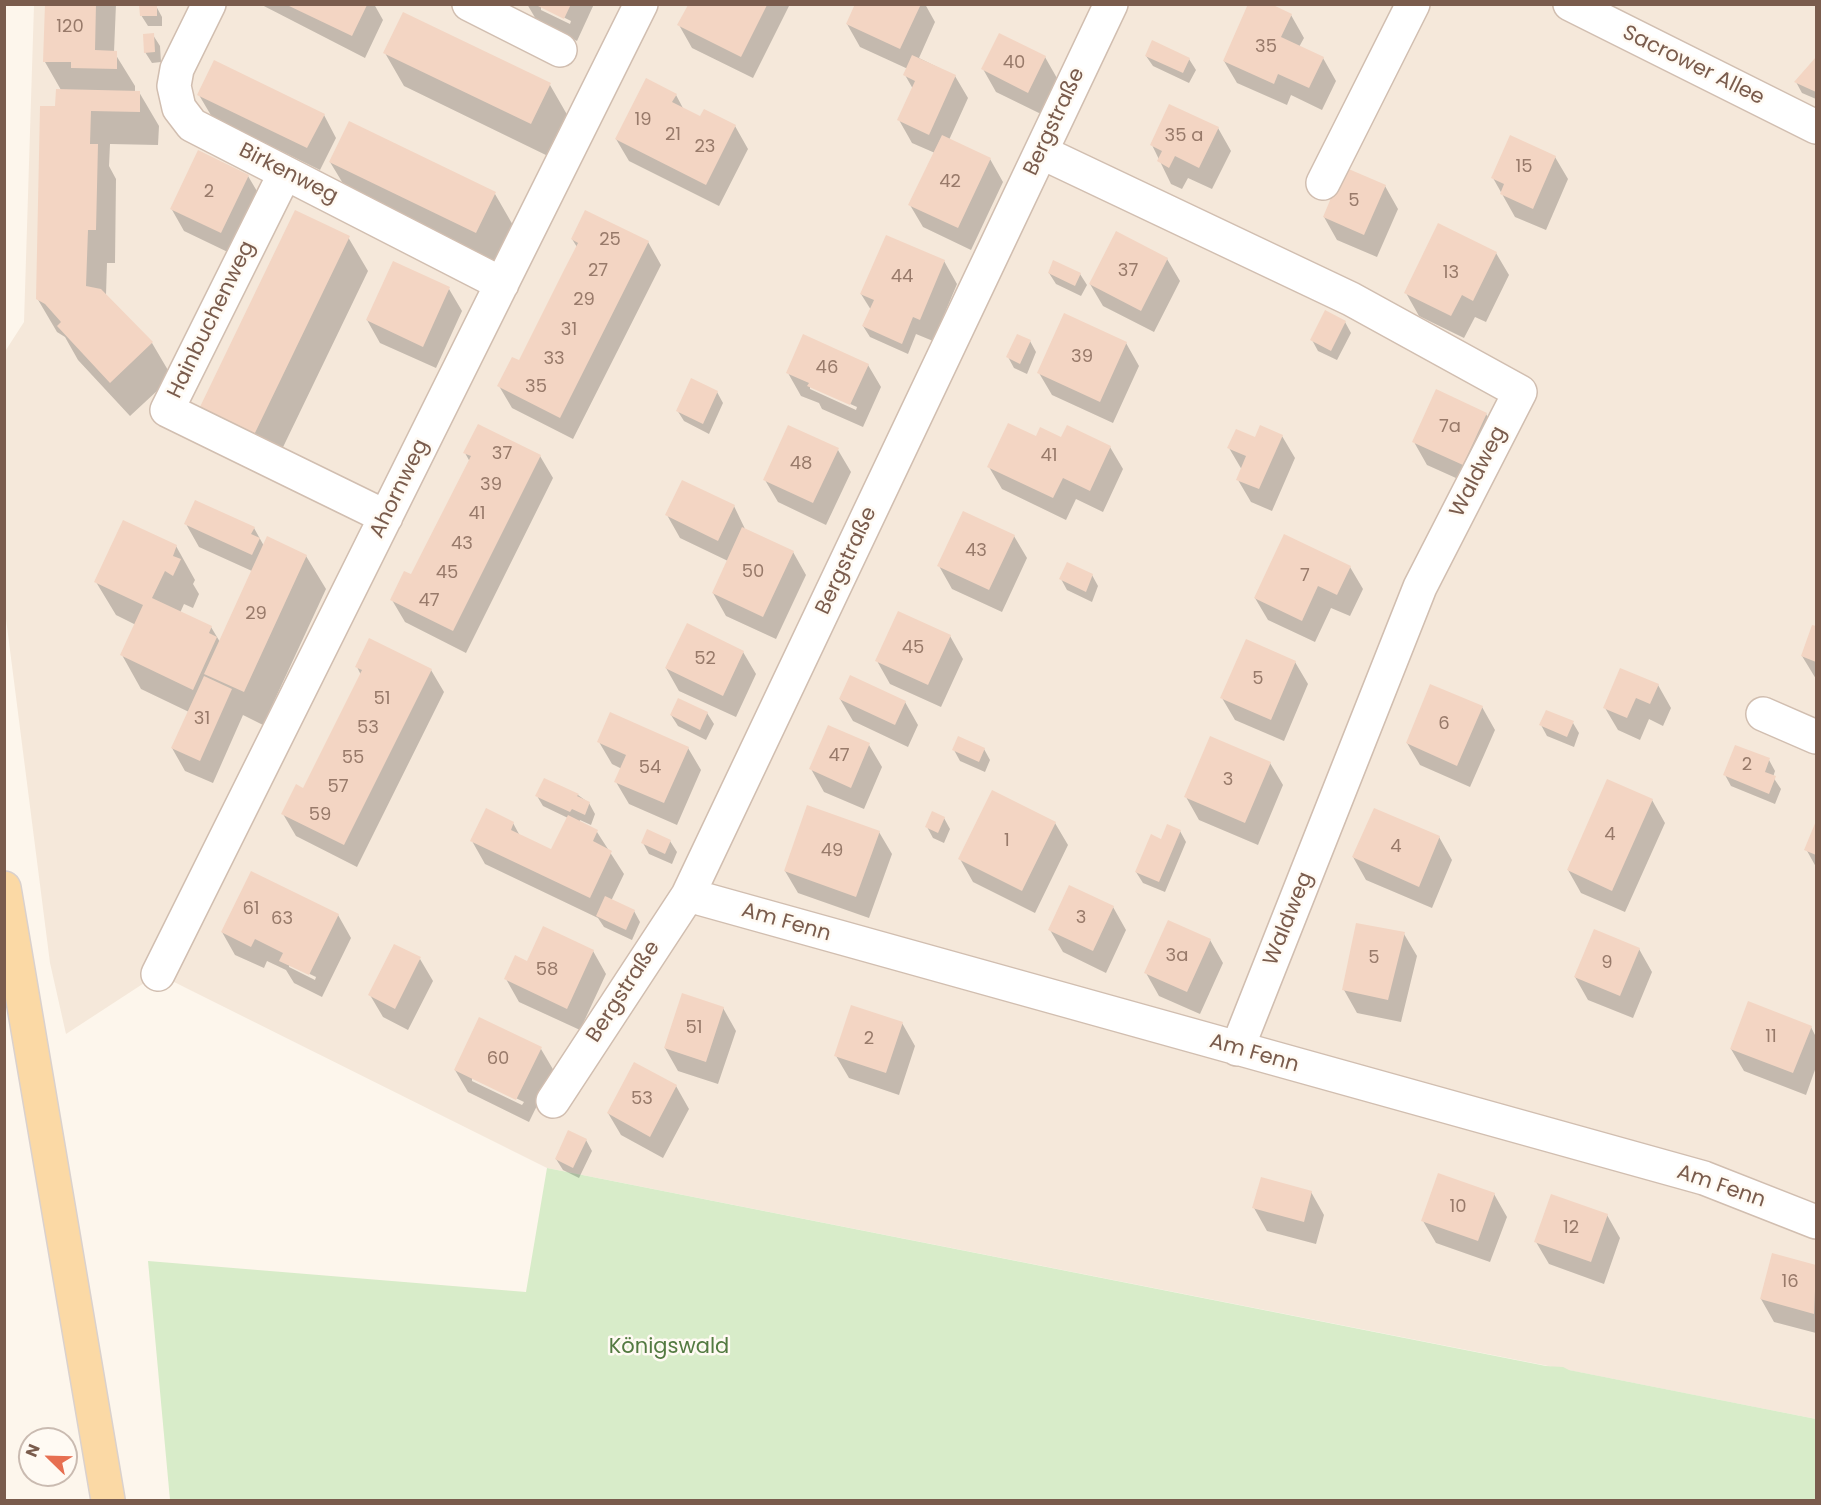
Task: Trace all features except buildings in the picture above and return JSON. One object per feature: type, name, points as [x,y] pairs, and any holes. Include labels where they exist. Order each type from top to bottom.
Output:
[{"type":"main road","points":[[4,888],[108,1500]]},
{"type":"street","name":"Birkenweg","points":[[209,4],[177,69],[174,86],[179,108],[192,125],[502,285]]},
{"type":"street","points":[[469,4],[560,50]]},
{"type":"street","name":"Ahornweg","points":[[158,974],[641,4]]},
{"type":"street","name":"Bergstraße","points":[[553,1101],[688,895],[1111,4]]},
{"type":"street","points":[[1323,183],[1413,4]]},
{"type":"street","name":"Sacrower Allee","points":[[1570,4],[1816,127]]},
{"type":"street","name":"Waldweg","points":[[1041,152],[1351,299],[1520,392],[1420,588],[1237,1049]]},
{"type":"street","name":"Hainbuchenweg","points":[[285,173],[167,410],[386,517]]},
{"type":"street","points":[[1763,714],[1816,737]]},
{"type":"street","name":"Am Fenn","points":[[688,895],[1704,1178],[1816,1222]]},
{"type":"shaded area","points":[[34,5],[1816,5],[1816,1419],[547,1168],[158,974],[66,1034],[50,963],[5,611],[4,353],[24,322]]},
{"type":"green space","name":"Königswald","points":[[547,1168],[1546,1366],[1563,1367],[1816,1419],[1816,1500],[170,1500],[148,1261],[526,1292]]}]
